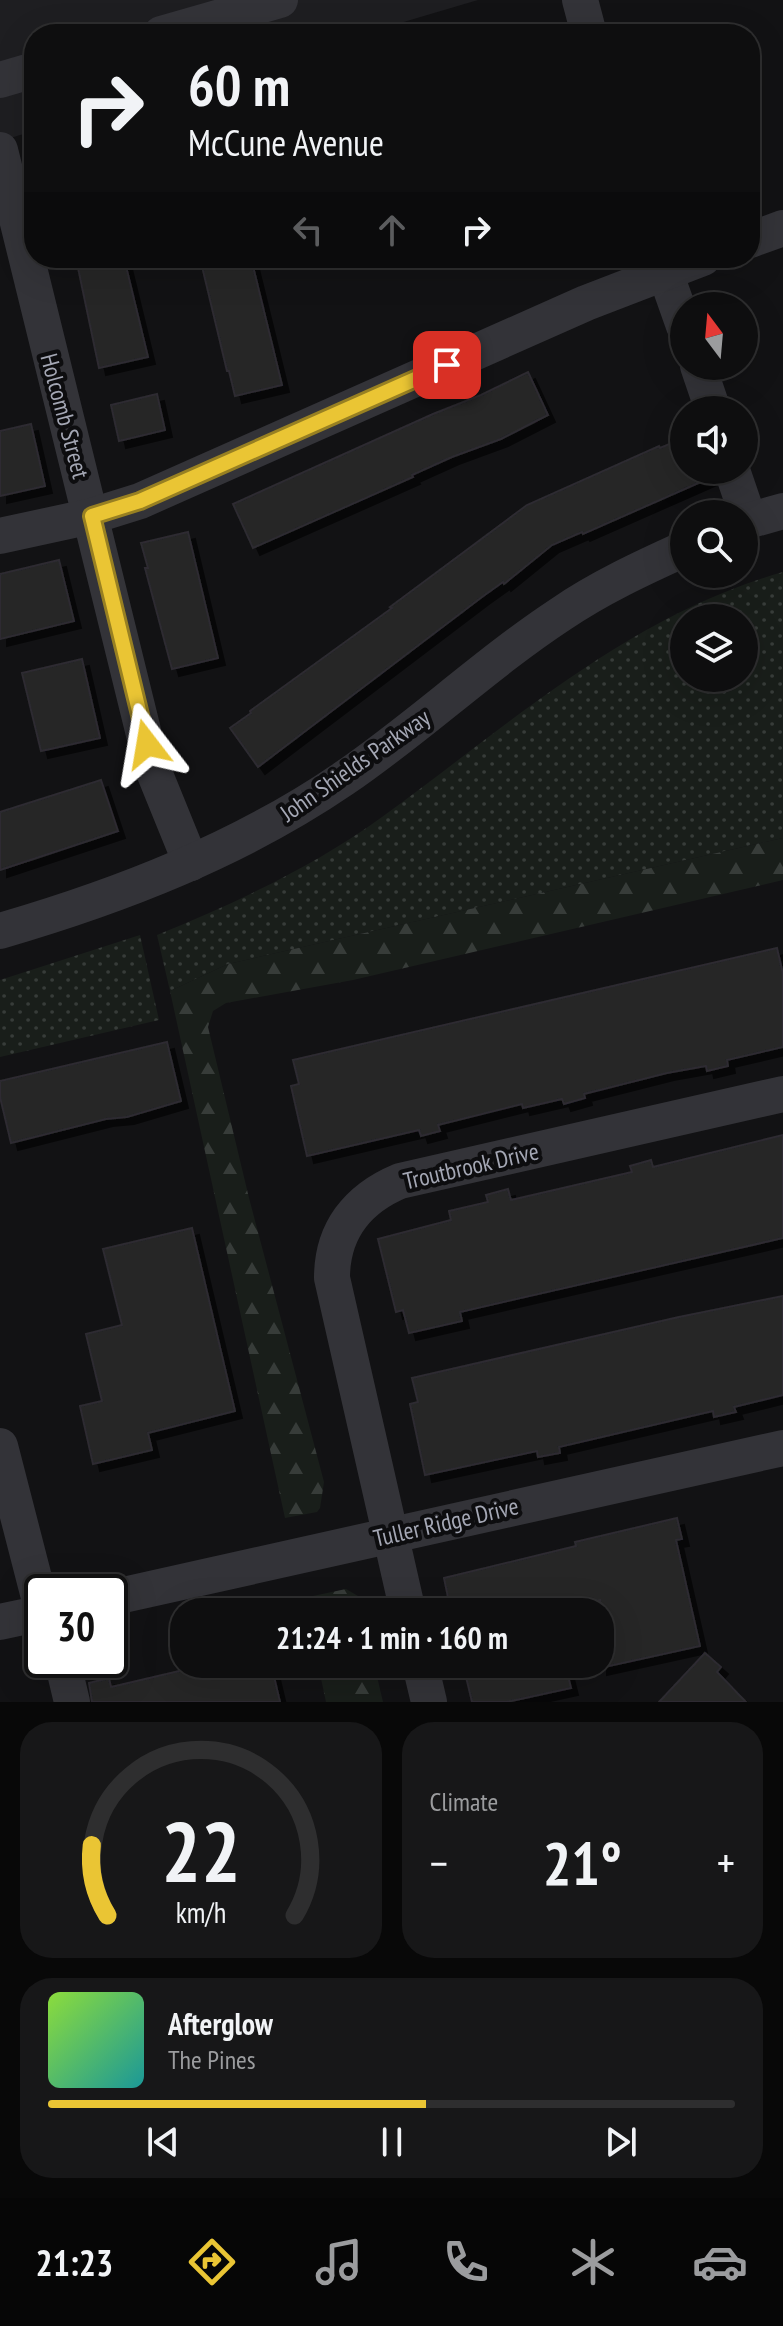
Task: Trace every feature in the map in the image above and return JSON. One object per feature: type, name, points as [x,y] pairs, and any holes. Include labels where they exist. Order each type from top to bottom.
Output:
[{"type":"street","points":[[196,24],[280,0]]},
{"type":"street","points":[[580,0],[586,24]]},
{"type":"street","points":[[0,80],[24,73]]},
{"type":"street","name":"Holcomb Street","points":[[0,150],[24,245]]},
{"type":"street","points":[[760,236],[783,228]]},
{"type":"street","name":"Holcomb Street","points":[[30,268],[152,767],[191,863]]},
{"type":"street","points":[[0,536],[92,516],[140,501],[586,303],[656,268]]},
{"type":"street","points":[[663,268],[672,292]]},
{"type":"street","points":[[740,484],[759,518]]},
{"type":"street","name":"John Shields Parkway","points":[[0,931],[77,907],[191,863],[262,828],[342,780],[563,612],[610,584],[670,556]]},
{"type":"street","name":"Troutbrook Drive","points":[[405,1598],[332,1278],[335,1246],[345,1223],[371,1195],[400,1181],[783,1094]]},
{"type":"street","points":[[0,1446],[33,1574]]},
{"type":"street","name":"Tuller Ridge Drive","points":[[128,1594],[783,1448]]},
{"type":"street","points":[[0,1622],[24,1616]]},
{"type":"street","points":[[66,1678],[72,1702]]},
{"type":"street","points":[[423,1678],[429,1702]]},
{"type":"shaded area","points":[[0,0],[478,0],[397,24],[24,24],[24,134],[0,141]]},
{"type":"green space","points":[[783,572],[783,838],[228,964],[170,991],[157,935],[244,897],[329,852],[382,817],[572,676],[670,618],[670,692],[758,692],[758,604],[698,604],[735,588],[758,588],[758,580]]},
{"type":"green space","points":[[783,838],[783,880],[353,980],[226,1003],[213,1011],[208,1027],[249,1198],[324,1482],[317,1512],[285,1518],[170,991],[228,964]]},
{"type":"green space","points":[[140,935],[159,1020],[0,1057],[0,980]]},
{"type":"green space","points":[[346,1589],[358,1598],[311,1598]]},
{"type":"green space","points":[[321,1678],[377,1678],[383,1702],[326,1702]]},
{"type":"building","points":[[78,268],[126,268],[148,357],[99,368]]},
{"type":"building","points":[[202,268],[253,268],[282,385],[235,396]]},
{"type":"building","points":[[528,372],[548,415],[501,439],[452,457],[253,548],[233,504]]},
{"type":"building","points":[[157,394],[165,430],[119,441],[111,405]]},
{"type":"building","points":[[31,424],[45,486],[0,496],[0,431]]},
{"type":"building","points":[[670,444],[670,484],[696,484],[552,545],[258,767],[230,728],[250,711],[527,505]]},
{"type":"building","points":[[188,532],[218,658],[172,669],[141,543]]},
{"type":"building","points":[[59,560],[74,621],[0,639],[0,574]]},
{"type":"building","points":[[82,659],[100,738],[41,751],[22,673]]},
{"type":"building","points":[[101,780],[118,831],[0,870],[0,812]]},
{"type":"building","points":[[777,948],[783,974],[783,1047],[727,1060],[728,1066],[707,1071],[706,1066],[667,1073],[584,1094],[585,1098],[564,1104],[562,1099],[523,1108],[522,1104],[438,1125],[440,1131],[421,1136],[419,1130],[307,1156],[291,1086],[299,1084],[293,1060]]},
{"type":"building","points":[[167,1042],[181,1101],[127,1117],[106,1119],[11,1143],[0,1097],[0,1081]]},
{"type":"building","points":[[783,1135],[783,1238],[460,1312],[462,1321],[409,1333],[403,1310],[396,1312],[378,1239],[451,1220],[449,1211],[488,1202],[486,1195],[508,1189],[511,1200],[632,1172],[630,1166],[651,1160],[653,1167]]},
{"type":"building","points":[[192,1228],[235,1411],[148,1433],[152,1450],[93,1464],[80,1406],[102,1401],[86,1334],[122,1325],[103,1249]]},
{"type":"building","points":[[783,1296],[783,1395],[734,1407],[736,1412],[714,1417],[713,1411],[559,1447],[560,1453],[538,1457],[537,1451],[425,1475],[410,1404],[418,1402],[412,1378]]},
{"type":"building","points":[[677,1518],[682,1539],[676,1540],[700,1646],[614,1665],[614,1598],[448,1598],[444,1578],[576,1546],[575,1542]]},
{"type":"building","points":[[705,1653],[721,1667],[717,1672],[746,1702],[659,1702]]},
{"type":"building","points":[[170,1673],[170,1678],[274,1678],[280,1702],[92,1702],[89,1683],[109,1678],[111,1687]]},
{"type":"building","points":[[466,1678],[568,1678],[571,1688],[507,1702],[472,1702]]},
{"type":"route","points":[[147,744],[92,516],[140,501],[447,365]]}]
